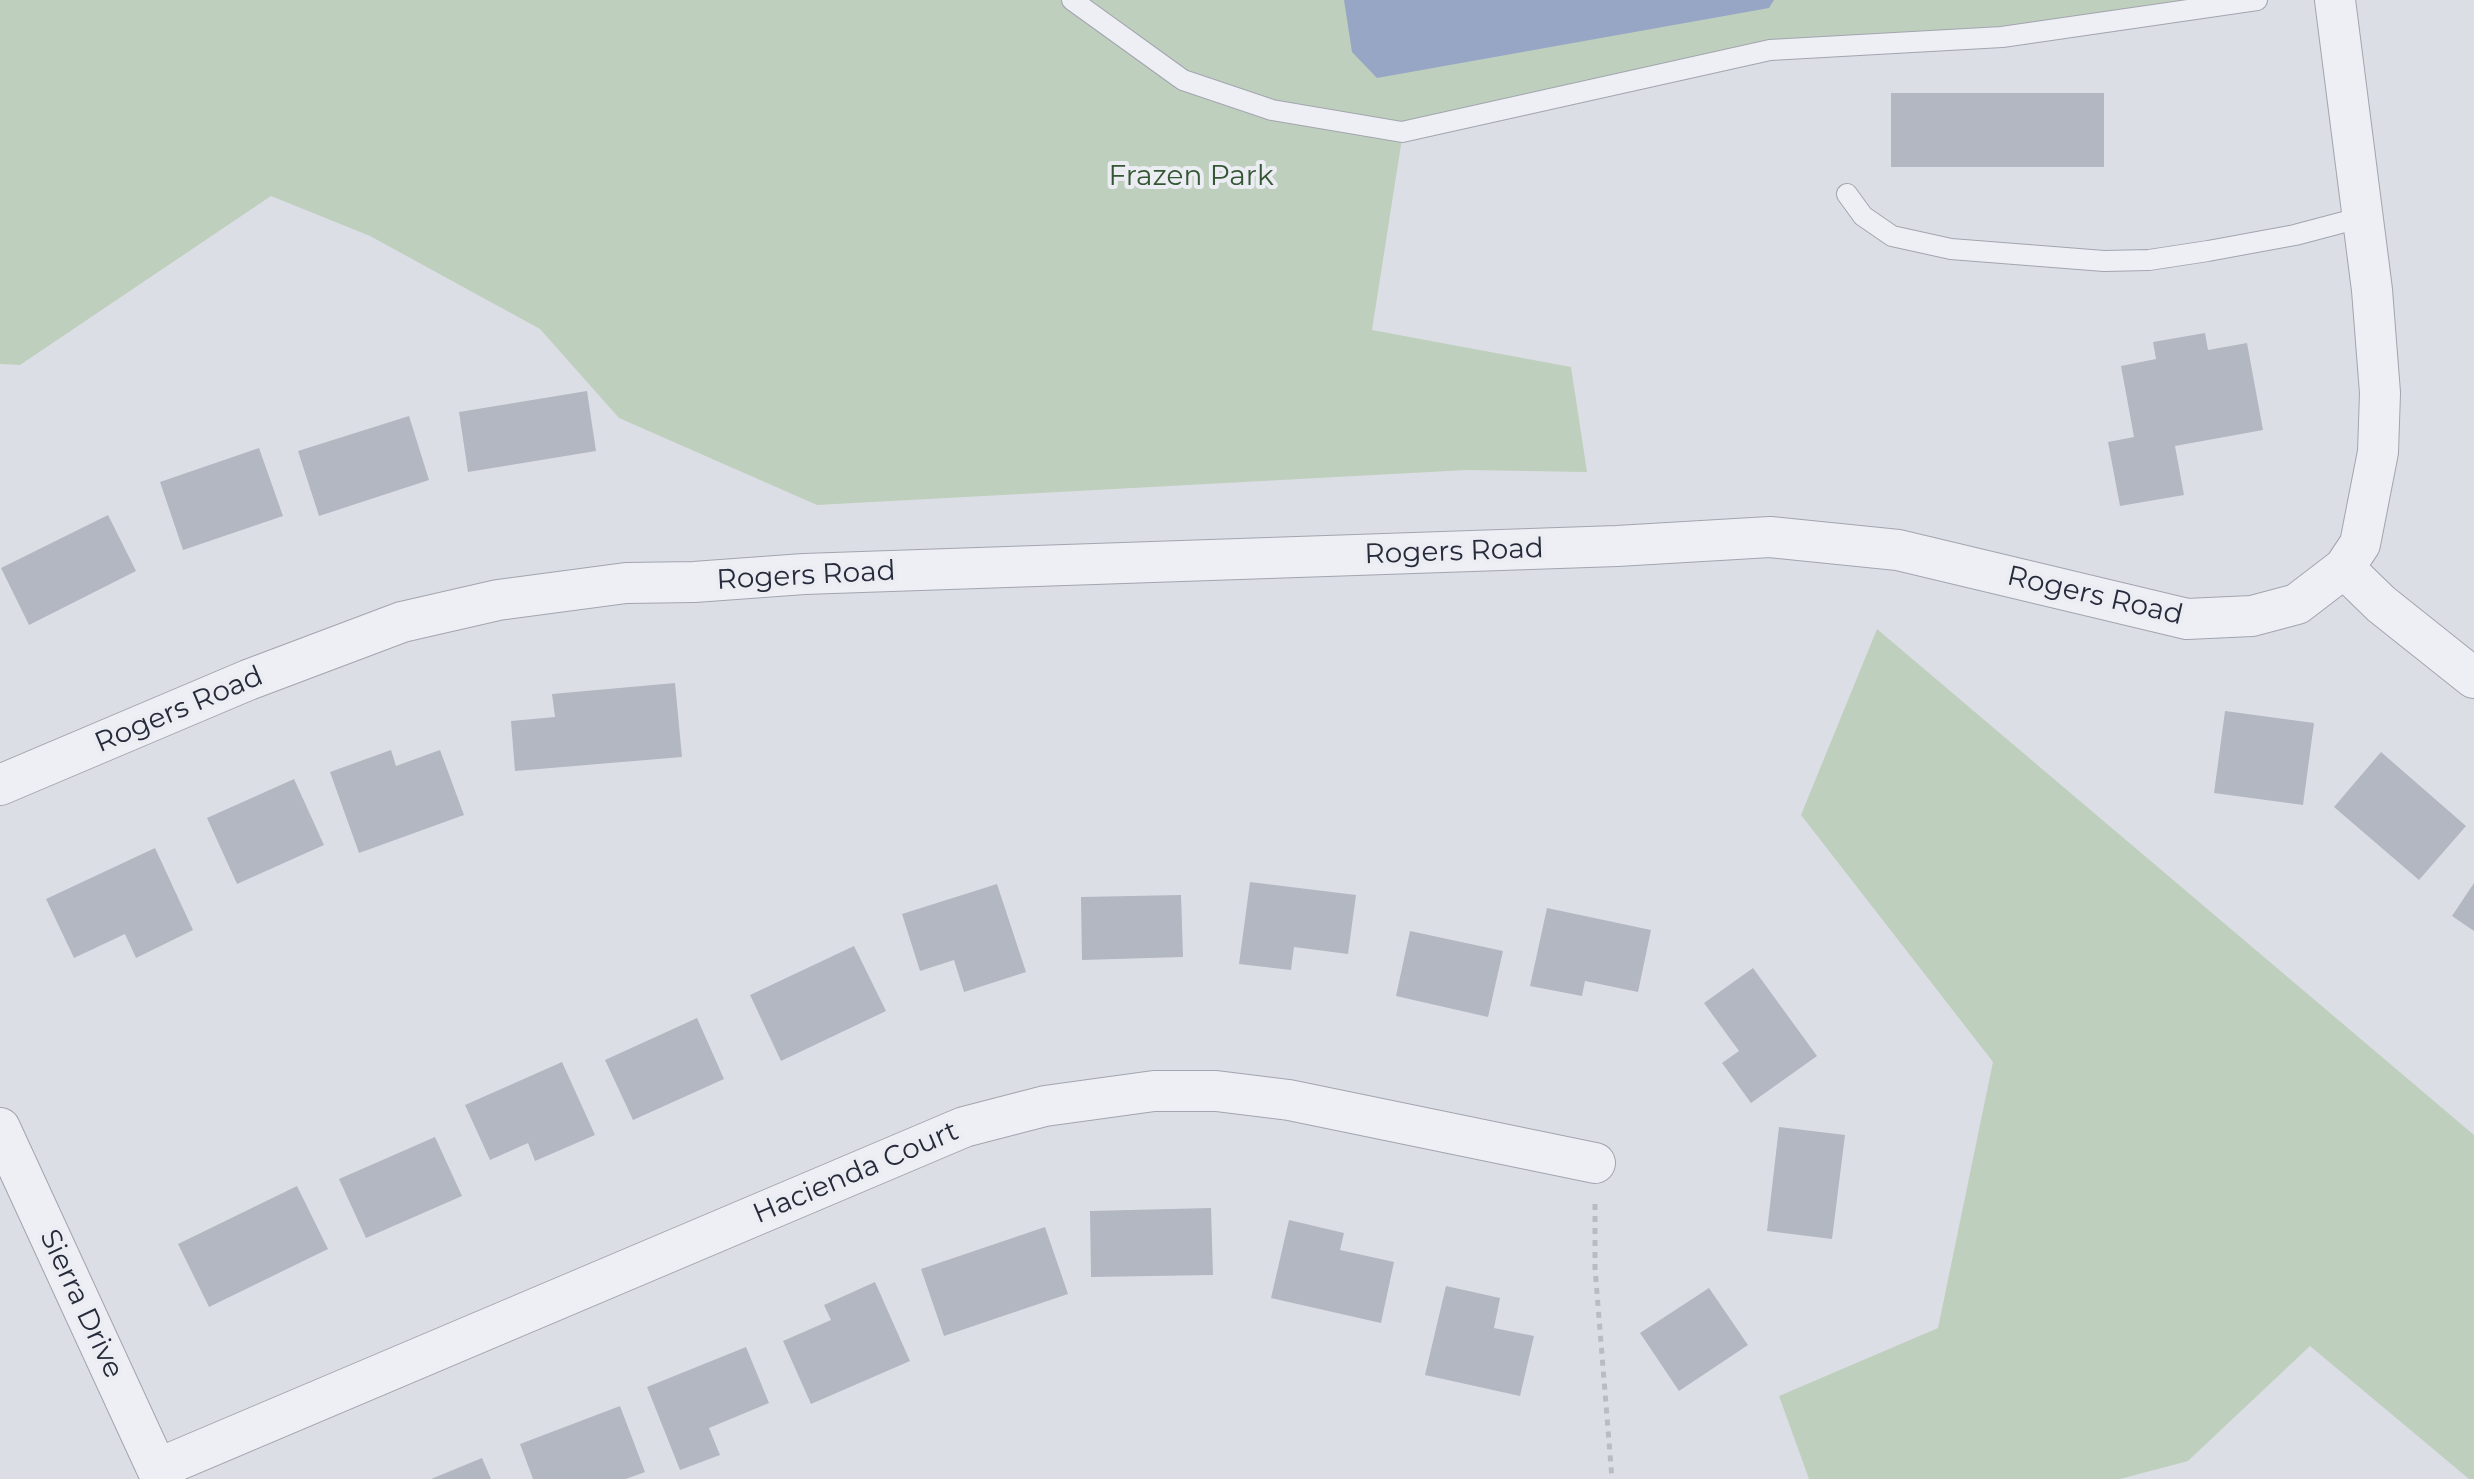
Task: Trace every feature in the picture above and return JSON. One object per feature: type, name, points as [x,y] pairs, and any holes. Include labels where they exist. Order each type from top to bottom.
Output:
[{"type":"street","name":"Rogers Road","points":[[0,785],[248,680],[402,622],[498,600],[626,583],[1617,546],[1770,537],[1898,550],[2187,619],[2252,616],[2297,604],[2344,568],[2360,544],[2378,452],[2380,393],[2363,217],[2335,0]]},
{"type":"street","points":[[2344,568],[2381,604],[2474,678]]},
{"type":"street","name":"Hacienda Court","points":[[161,1474],[964,1127],[1045,1106],[1154,1091],[1216,1091],[1289,1100],[1595,1163]]},
{"type":"street","name":"Sierra Drive","points":[[0,1128],[161,1474]]},
{"type":"lane","points":[[1072,0],[1183,80],[1272,110],[1402,132],[1770,50],[2002,37],[2181,5],[2257,0]]},
{"type":"lane","points":[[1847,194],[1863,216],[1892,236],[1951,249],[2104,261],[2149,260],[2208,251],[2295,235],[2363,217]]},
{"type":"path","points":[[1595,1163],[1595,1268],[1612,1479]]},
{"type":"green space","name":"Frazen Park","points":[[0,0],[2257,0],[2110,19],[1770,50],[1403,132],[1372,330],[1571,367],[1587,472],[1467,470],[817,505],[619,418],[540,329],[370,236],[271,196],[20,365],[0,364]]},
{"type":"green space","points":[[1877,629],[2474,1135],[2474,1479],[2469,1479],[2310,1346],[2188,1461],[2120,1479],[1809,1479],[1779,1396],[1938,1328],[1993,1062],[1801,815]]},
{"type":"water","points":[[1344,0],[1774,0],[1769,8],[1377,78],[1352,52]]},
{"type":"building","points":[[1891,93],[2104,93],[2104,167],[1891,167]]},
{"type":"building","points":[[2205,333],[2208,350],[2247,343],[2263,430],[2175,446],[2184,495],[2120,506],[2108,442],[2134,437],[2121,366],[2156,359],[2153,342]]},
{"type":"building","points":[[587,391],[596,451],[468,472],[459,412]]},
{"type":"building","points":[[409,416],[429,480],[319,516],[298,451]]},
{"type":"building","points":[[259,448],[283,516],[183,550],[160,482]]},
{"type":"building","points":[[108,515],[136,571],[29,625],[1,568]]},
{"type":"building","points":[[675,683],[682,757],[515,771],[511,721],[555,717],[552,694]]},
{"type":"building","points":[[2225,711],[2314,723],[2303,805],[2214,793]]},
{"type":"building","points":[[391,750],[396,766],[440,750],[464,815],[359,853],[330,772]]},
{"type":"building","points":[[2381,752],[2466,826],[2419,880],[2334,807]]},
{"type":"building","points":[[294,779],[324,845],[237,884],[207,818]]},
{"type":"building","points":[[155,848],[193,930],[136,958],[125,934],[74,958],[46,899]]},
{"type":"building","points":[[1250,882],[1356,895],[1348,954],[1294,947],[1291,970],[1239,964]]},
{"type":"building","points":[[2474,883],[2474,931],[2452,916]]},
{"type":"building","points":[[997,884],[1026,972],[964,992],[954,960],[920,971],[902,914]]},
{"type":"building","points":[[1181,895],[1183,957],[1082,960],[1081,897]]},
{"type":"building","points":[[1547,908],[1651,930],[1638,992],[1585,981],[1582,996],[1530,986]]},
{"type":"building","points":[[1410,931],[1503,951],[1488,1017],[1396,996]]},
{"type":"building","points":[[854,946],[886,1011],[781,1061],[750,995]]},
{"type":"building","points":[[1753,968],[1817,1056],[1751,1103],[1722,1063],[1739,1051],[1704,1003]]},
{"type":"building","points":[[697,1018],[724,1079],[633,1120],[605,1060]]},
{"type":"building","points":[[562,1062],[595,1135],[535,1161],[528,1143],[490,1160],[465,1105]]},
{"type":"building","points":[[1779,1127],[1845,1135],[1832,1239],[1767,1231]]},
{"type":"building","points":[[435,1137],[462,1196],[366,1238],[339,1179]]},
{"type":"building","points":[[297,1186],[328,1249],[209,1307],[178,1244]]},
{"type":"building","points":[[1211,1208],[1213,1275],[1091,1277],[1090,1211]]},
{"type":"building","points":[[1289,1220],[1344,1233],[1340,1250],[1394,1262],[1381,1323],[1271,1298]]},
{"type":"building","points":[[1045,1227],[1068,1294],[944,1336],[921,1269]]},
{"type":"building","points":[[875,1282],[910,1361],[811,1404],[783,1341],[831,1320],[824,1305]]},
{"type":"building","points":[[1446,1286],[1500,1298],[1494,1328],[1534,1336],[1520,1396],[1425,1375]]},
{"type":"building","points":[[1709,1288],[1748,1345],[1679,1391],[1640,1333]]},
{"type":"building","points":[[746,1347],[769,1403],[709,1428],[720,1455],[680,1470],[647,1387]]},
{"type":"building","points":[[620,1406],[645,1472],[626,1479],[533,1479],[520,1444]]},
{"type":"building","points":[[482,1458],[491,1479],[431,1479]]}]
